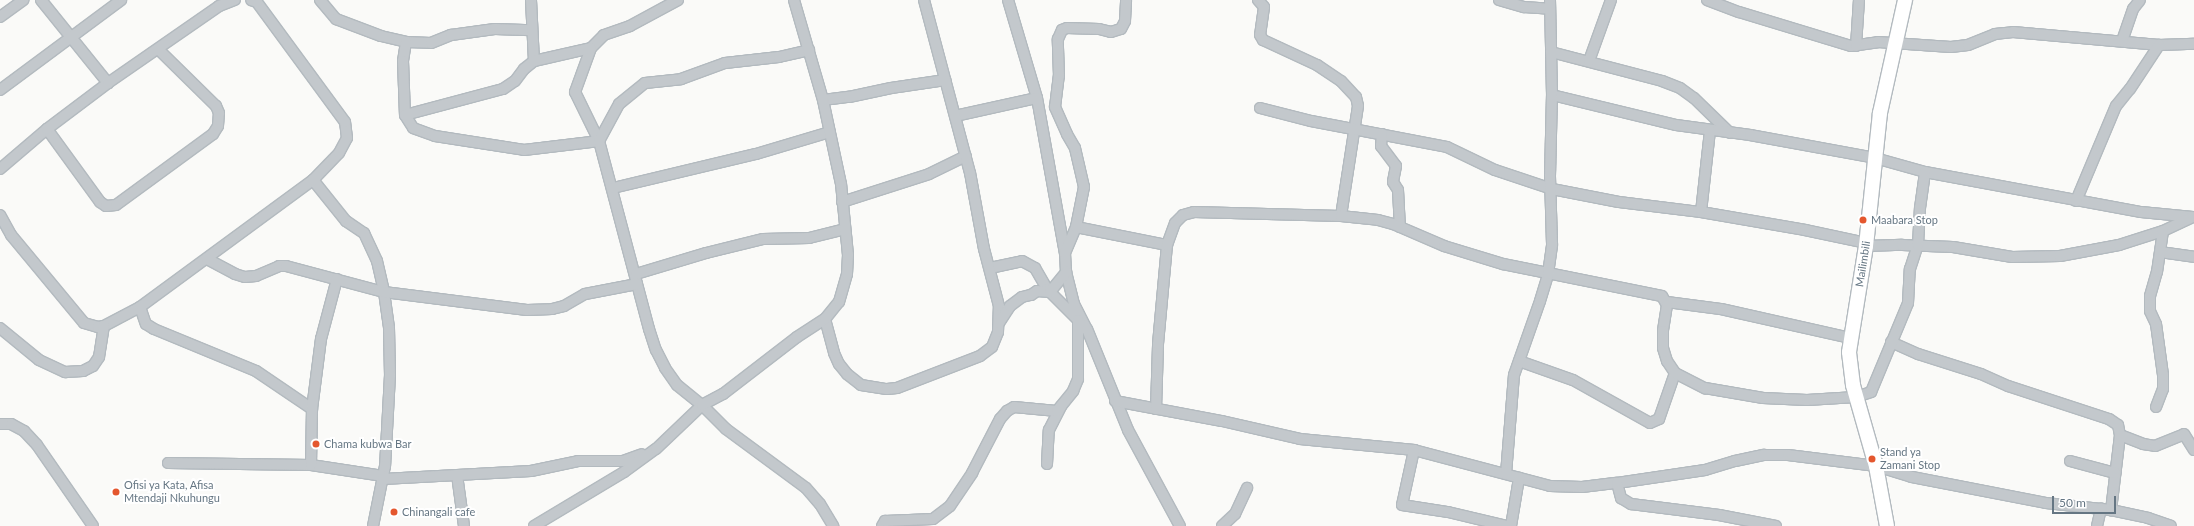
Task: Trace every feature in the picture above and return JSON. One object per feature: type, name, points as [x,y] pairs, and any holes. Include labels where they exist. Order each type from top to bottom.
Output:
[{"type":"street","points":[[0,17],[23,0]]},
{"type":"street","points":[[41,0],[108,83]]},
{"type":"street","points":[[0,90],[121,0]]},
{"type":"street","points":[[0,169],[47,129],[108,83],[219,6],[236,0]]},
{"type":"street","points":[[0,216],[11,235],[84,323],[98,328],[140,307],[313,180],[339,153],[347,138],[345,122],[257,2],[251,0]]},
{"type":"street","points":[[320,0],[336,19],[381,36],[406,42],[431,43],[451,34],[495,29],[532,30]]},
{"type":"street","points":[[531,0],[534,61]]},
{"type":"street","points":[[405,115],[503,89],[515,81],[524,69],[534,61],[591,48],[608,33],[630,26],[678,0]]},
{"type":"street","points":[[534,526],[617,476],[656,449],[702,405],[723,394],[797,337],[825,319],[839,302],[847,274],[848,255],[841,184],[822,100],[809,50],[799,24],[794,0]]},
{"type":"street","points":[[825,319],[834,353],[839,364],[847,374],[861,385],[887,389],[897,388],[980,356],[992,348],[998,332],[999,306],[984,249],[966,156],[924,0]]},
{"type":"street","points":[[1008,0],[1037,98],[1065,254],[1066,272],[1074,304],[1087,329],[1115,401],[1143,461],[1180,526]]},
{"type":"street","points":[[1065,254],[1076,227],[1084,188],[1075,148],[1066,134],[1055,107],[1060,76],[1058,39],[1062,30],[1066,28],[1099,29],[1110,32],[1121,29],[1125,21],[1126,0]]},
{"type":"street","points":[[1258,0],[1264,7],[1261,38],[1317,65],[1341,81],[1356,97],[1358,106],[1342,216]]},
{"type":"street","points":[[1499,0],[1524,7],[1550,4],[1552,95],[1550,176],[1552,189],[1552,244],[1548,274],[1513,382],[1506,474]]},
{"type":"street","points":[[1588,61],[1611,0]]},
{"type":"street","points":[[1708,0],[1739,12],[1836,43],[1856,46],[1878,42],[1951,47],[1968,45],[1995,34],[2013,32],[2158,45],[2192,41]]},
{"type":"street","points":[[1856,46],[1859,0]]},
{"type":"street","name":"Mailimbili","points":[[1887,526],[1876,466],[1852,385],[1849,352],[1866,244],[1880,114],[1894,43],[1905,0]]},
{"type":"street","points":[[2122,41],[2133,9],[2140,0]]},
{"type":"street","points":[[406,42],[403,61],[405,115],[413,128],[425,134],[524,150],[599,140]]},
{"type":"street","points":[[2076,201],[2116,106],[2130,89],[2158,45]]},
{"type":"street","points":[[591,48],[575,92],[599,140],[656,350],[665,368],[677,384],[702,405],[726,429],[806,488],[820,504],[833,526]]},
{"type":"street","points":[[47,129],[100,202],[106,206],[116,205],[213,134],[218,126],[219,113],[216,106],[158,49]]},
{"type":"street","points":[[599,140],[619,104],[645,83],[681,79],[725,63],[779,57],[809,50]]},
{"type":"street","points":[[1551,52],[1588,61],[1680,88],[1694,98],[1730,133]]},
{"type":"street","points":[[822,100],[849,97],[891,88],[945,80]]},
{"type":"street","points":[[1552,95],[1654,120],[1875,158],[1925,172],[2076,201],[2142,212],[2193,217]]},
{"type":"street","points":[[955,116],[1037,98]]},
{"type":"street","points":[[1260,108],[1447,147],[1495,170],[1552,189],[1619,202],[1700,212],[1866,244],[1953,247],[2012,257],[2060,256],[2119,244],[2163,231],[2193,217]]},
{"type":"street","points":[[1700,212],[1710,130]]},
{"type":"street","points":[[613,188],[756,154],[830,132]]},
{"type":"street","points":[[1382,134],[1381,146],[1396,166],[1393,182],[1398,190],[1400,227]]},
{"type":"street","points":[[842,202],[929,174],[966,156]]},
{"type":"street","points":[[1667,302],[1663,348],[1667,361],[1675,373],[1705,388],[1763,398],[1807,400],[1856,397],[1871,392],[1890,342],[1908,303],[1910,269],[1918,245],[1920,208],[1925,172]]},
{"type":"street","points":[[313,180],[346,221],[364,233],[377,261],[384,292],[390,328],[390,376],[383,478],[373,526]]},
{"type":"street","points":[[1156,408],[1158,344],[1167,245],[1175,223],[1183,215],[1194,212],[1342,216],[1378,220],[1466,253],[1548,274],[1662,296],[1667,302],[1721,310],[1851,338]]},
{"type":"street","points":[[1076,227],[1167,245]]},
{"type":"street","points":[[207,259],[235,274],[246,277],[256,276],[279,266],[286,266],[384,292],[488,306],[542,311],[564,306],[585,294],[636,279],[706,252],[763,239],[809,238],[845,228]]},
{"type":"street","points":[[2156,407],[2163,388],[2163,375],[2156,324],[2150,311],[2150,296],[2163,231]]},
{"type":"street","points":[[2160,252],[2194,257]]},
{"type":"street","points":[[990,268],[1022,261],[1035,268],[1050,292],[1087,329]]},
{"type":"street","points":[[1050,292],[1066,272]]},
{"type":"street","points":[[311,465],[312,409],[322,340],[337,279]]},
{"type":"street","points":[[998,325],[1010,306],[1022,297],[1031,295],[1037,291],[1050,292]]},
{"type":"street","points":[[140,307],[146,324],[154,329],[256,371],[312,409]]},
{"type":"street","points":[[882,526],[885,521],[933,519],[950,506],[972,473],[1000,419],[1007,411],[1014,407],[1057,410],[1073,390],[1078,379],[1078,320]]},
{"type":"street","points":[[0,328],[39,360],[65,372],[82,371],[93,366],[99,357],[104,326]]},
{"type":"street","points":[[1890,342],[1918,354],[1981,374],[2008,386],[2109,419],[2118,425],[2120,435],[2111,510]]},
{"type":"street","points":[[1519,361],[1573,380],[1650,423],[1659,419],[1675,373]]},
{"type":"street","points":[[1115,401],[1300,438],[1414,450],[1550,486],[1582,487],[1617,484],[1705,470],[1735,461],[1764,455],[1788,455],[1876,466],[1912,477],[2038,501],[2111,510],[2148,518],[2171,526]]},
{"type":"street","points":[[1048,464],[1049,430],[1063,402]]},
{"type":"street","points":[[0,424],[11,424],[24,431],[37,445],[93,526]]},
{"type":"street","points":[[2120,435],[2142,444],[2155,446],[2184,434],[2194,450]]},
{"type":"street","points":[[168,463],[311,465],[383,478],[531,471],[578,461],[623,461],[656,449]]},
{"type":"street","points":[[1414,450],[1402,505],[1448,512],[1507,526]]},
{"type":"street","points":[[2070,461],[2115,474]]},
{"type":"street","points":[[457,475],[464,526]]},
{"type":"street","points":[[1511,526],[1520,478]]},
{"type":"street","points":[[1617,484],[1621,498],[1631,504],[1719,516],[1776,526]]},
{"type":"street","points":[[1222,526],[1235,514],[1246,488]]},
{"type":"street","points":[[2097,526],[2101,508]]},
{"type":"place","name":"Maabara Stop","points":[[1863,220]]},
{"type":"place","name":"Chama kubwa Bar","points":[[316,444]]},
{"type":"place","name":"Stand ya Zamani Stop","points":[[1872,459]]},
{"type":"place","name":"Ofisi ya Kata, Afisa Mtendaji Nkuhungu","points":[[116,492]]},
{"type":"place","name":"Chinangali cafe","points":[[394,512]]}]
